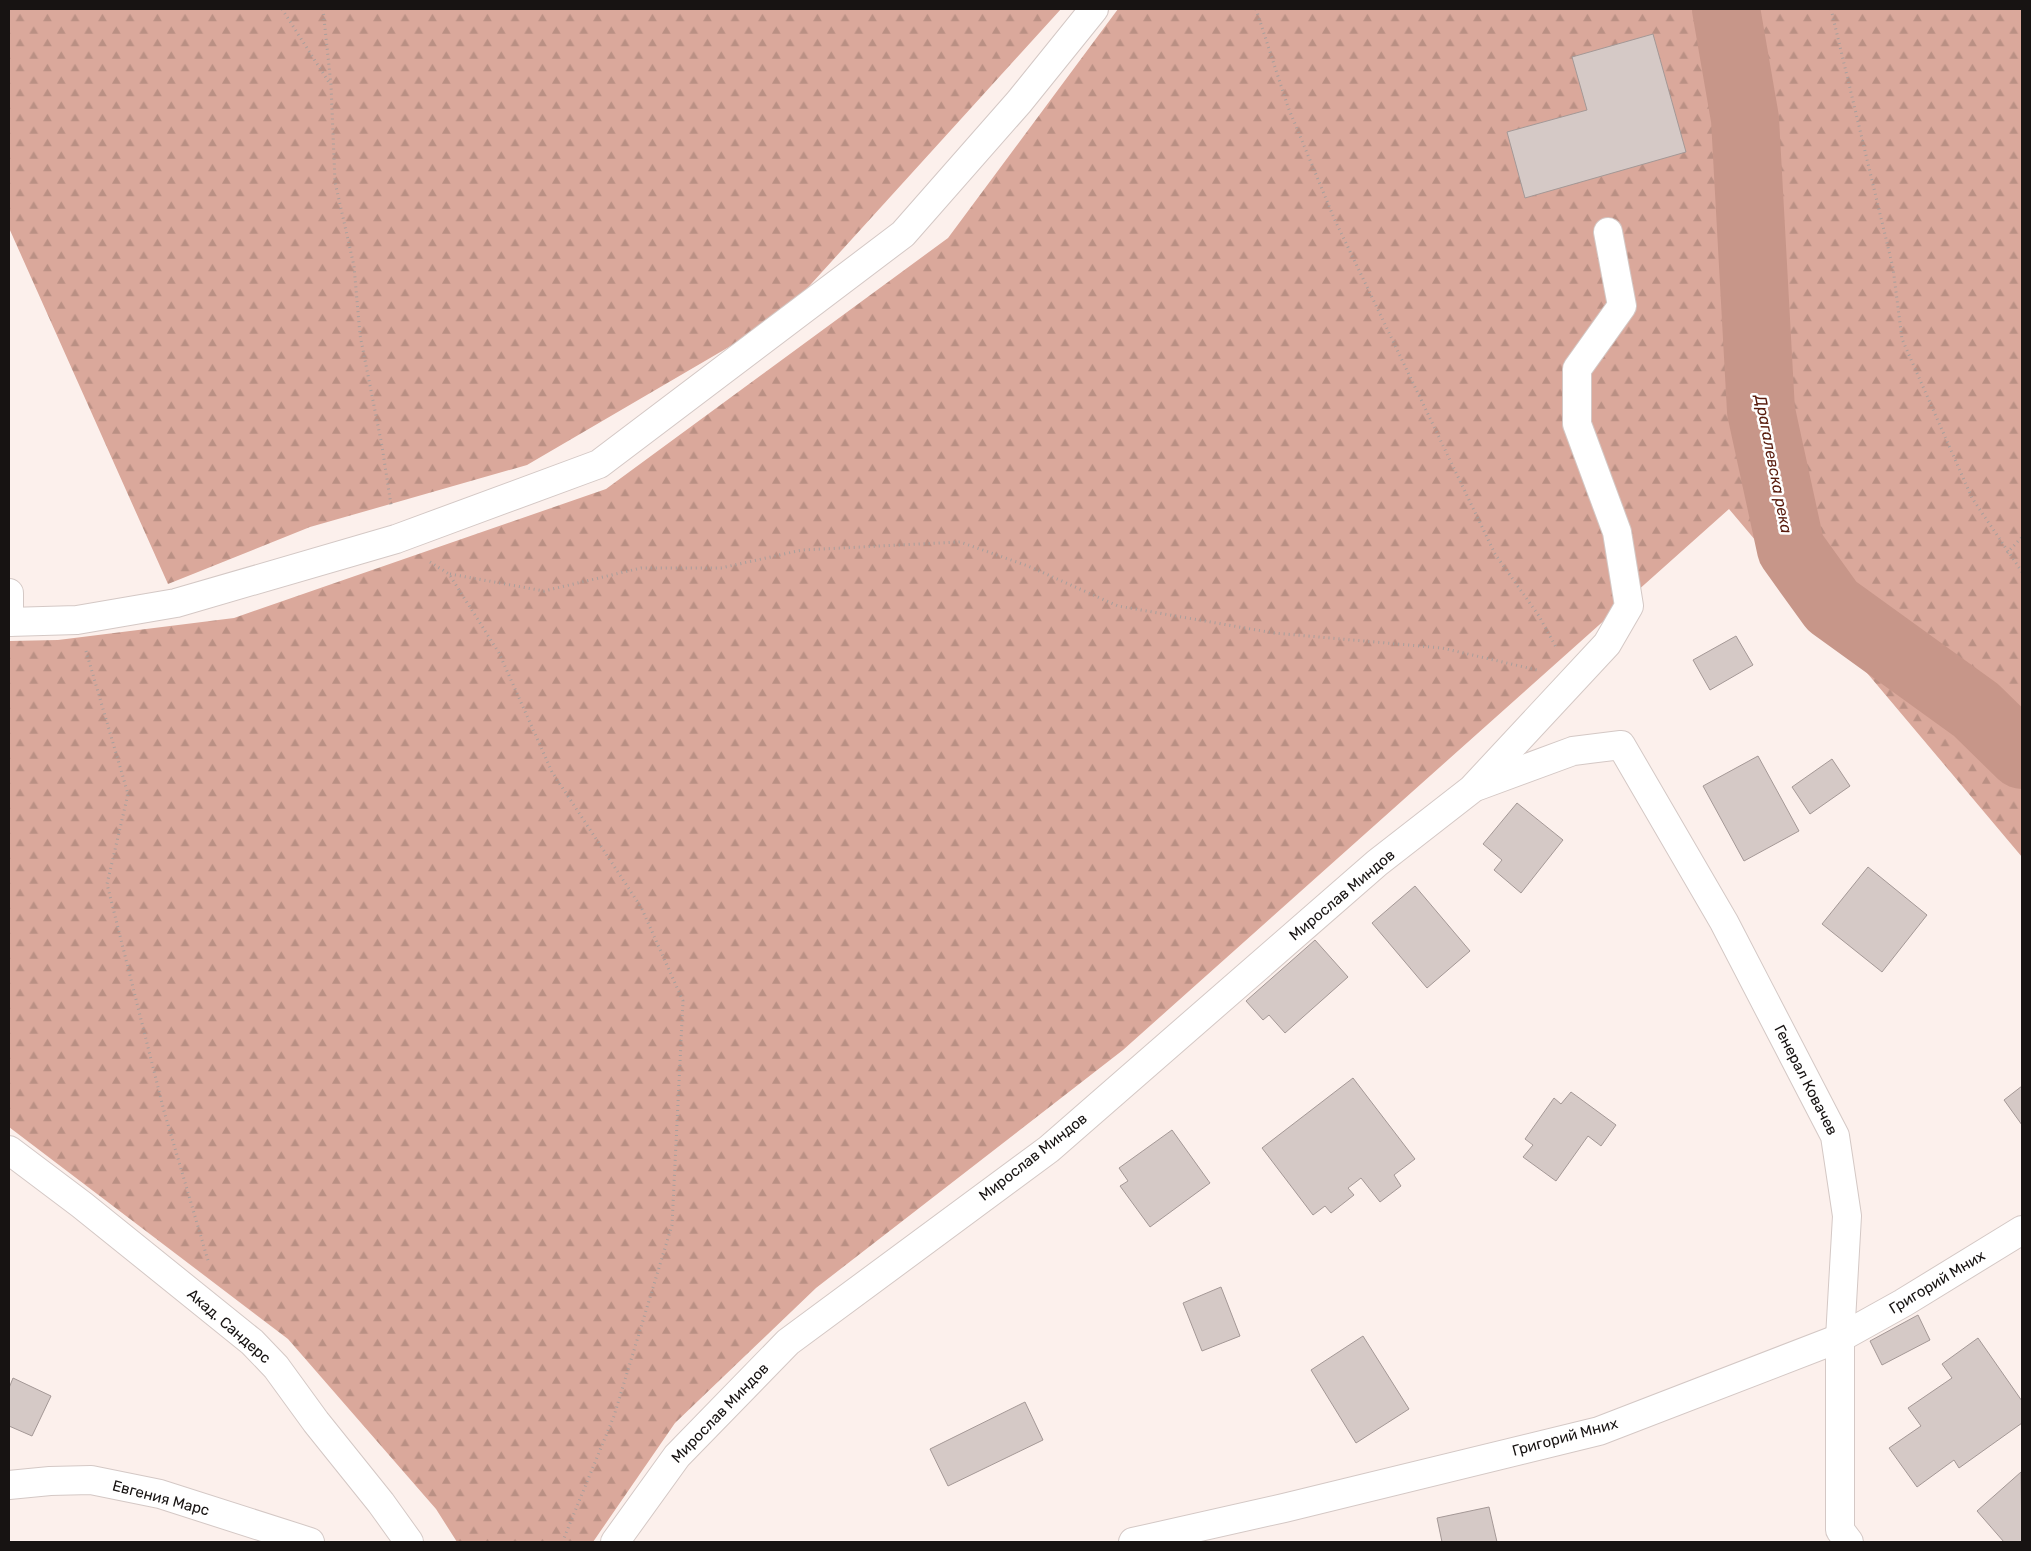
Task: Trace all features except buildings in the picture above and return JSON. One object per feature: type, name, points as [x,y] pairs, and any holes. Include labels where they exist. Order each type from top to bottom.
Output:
[{"type":"street","points":[[9,593],[9,622],[77,620],[176,603],[396,539],[599,464],[903,234],[1019,102],[1094,9]]},
{"type":"street","name":"Мирослав Миндов","points":[[615,1542],[677,1456],[788,1342],[1049,1148],[1377,863],[1472,790],[1607,644],[1629,606],[1617,532],[1578,424],[1577,369],[1622,306],[1608,232]]},
{"type":"street","name":"Мирослав Миндов","points":[[1472,790],[1497,778],[1574,751],[1621,745]]},
{"type":"street","name":"Генерал Ковачев","points":[[1621,745],[1724,922],[1836,1136],[1847,1216],[1840,1338],[1840,1530],[1849,1542]]},
{"type":"street","name":"Акад. Сандерс","points":[[9,1150],[82,1205],[252,1342],[276,1367],[409,1542]]},
{"type":"street","name":"Григорий Мних","points":[[1132,1542],[1284,1508],[1599,1431],[1840,1338],[1902,1303],[2022,1230]]},
{"type":"street","name":"Евгения Марс","points":[[9,1485],[91,1480],[160,1494],[310,1542]]},
{"type":"path","points":[[282,9],[331,85]]},
{"type":"path","points":[[323,9],[331,85],[335,182],[354,266],[360,335],[382,446],[396,539],[449,574],[544,591],[641,568],[721,568],[802,550],[960,542],[1028,566],[1118,606],[1274,633],[1442,648],[1574,679]]},
{"type":"path","points":[[1256,9],[1288,107],[1334,218],[1495,554],[1539,616]]},
{"type":"path","points":[[1831,9],[1893,268],[1902,339],[1972,498],[2007,553],[2022,572]]},
{"type":"path","points":[[2007,553],[2022,537]]},
{"type":"path","points":[[449,574],[499,653],[552,772],[641,907],[683,1001],[672,1225],[614,1416],[564,1542]]},
{"type":"path","points":[[77,620],[128,794],[107,884],[164,1111],[225,1321]]},
{"type":"green space","points":[[9,9],[1061,9],[782,316],[527,465],[310,527],[168,584],[9,228]]},
{"type":"green space","points":[[1118,9],[2022,9],[2022,857],[1729,509],[1123,1050],[816,1288],[675,1423],[593,1542],[457,1542],[436,1509],[288,1339],[9,1127],[9,641],[58,640],[234,618],[606,489],[948,238]]},
{"type":"waterway","name":"Драгалевска река","points":[[1726,9],[1745,119],[1761,411],[1791,549],[1832,606],[1976,710],[2022,755]]}]
